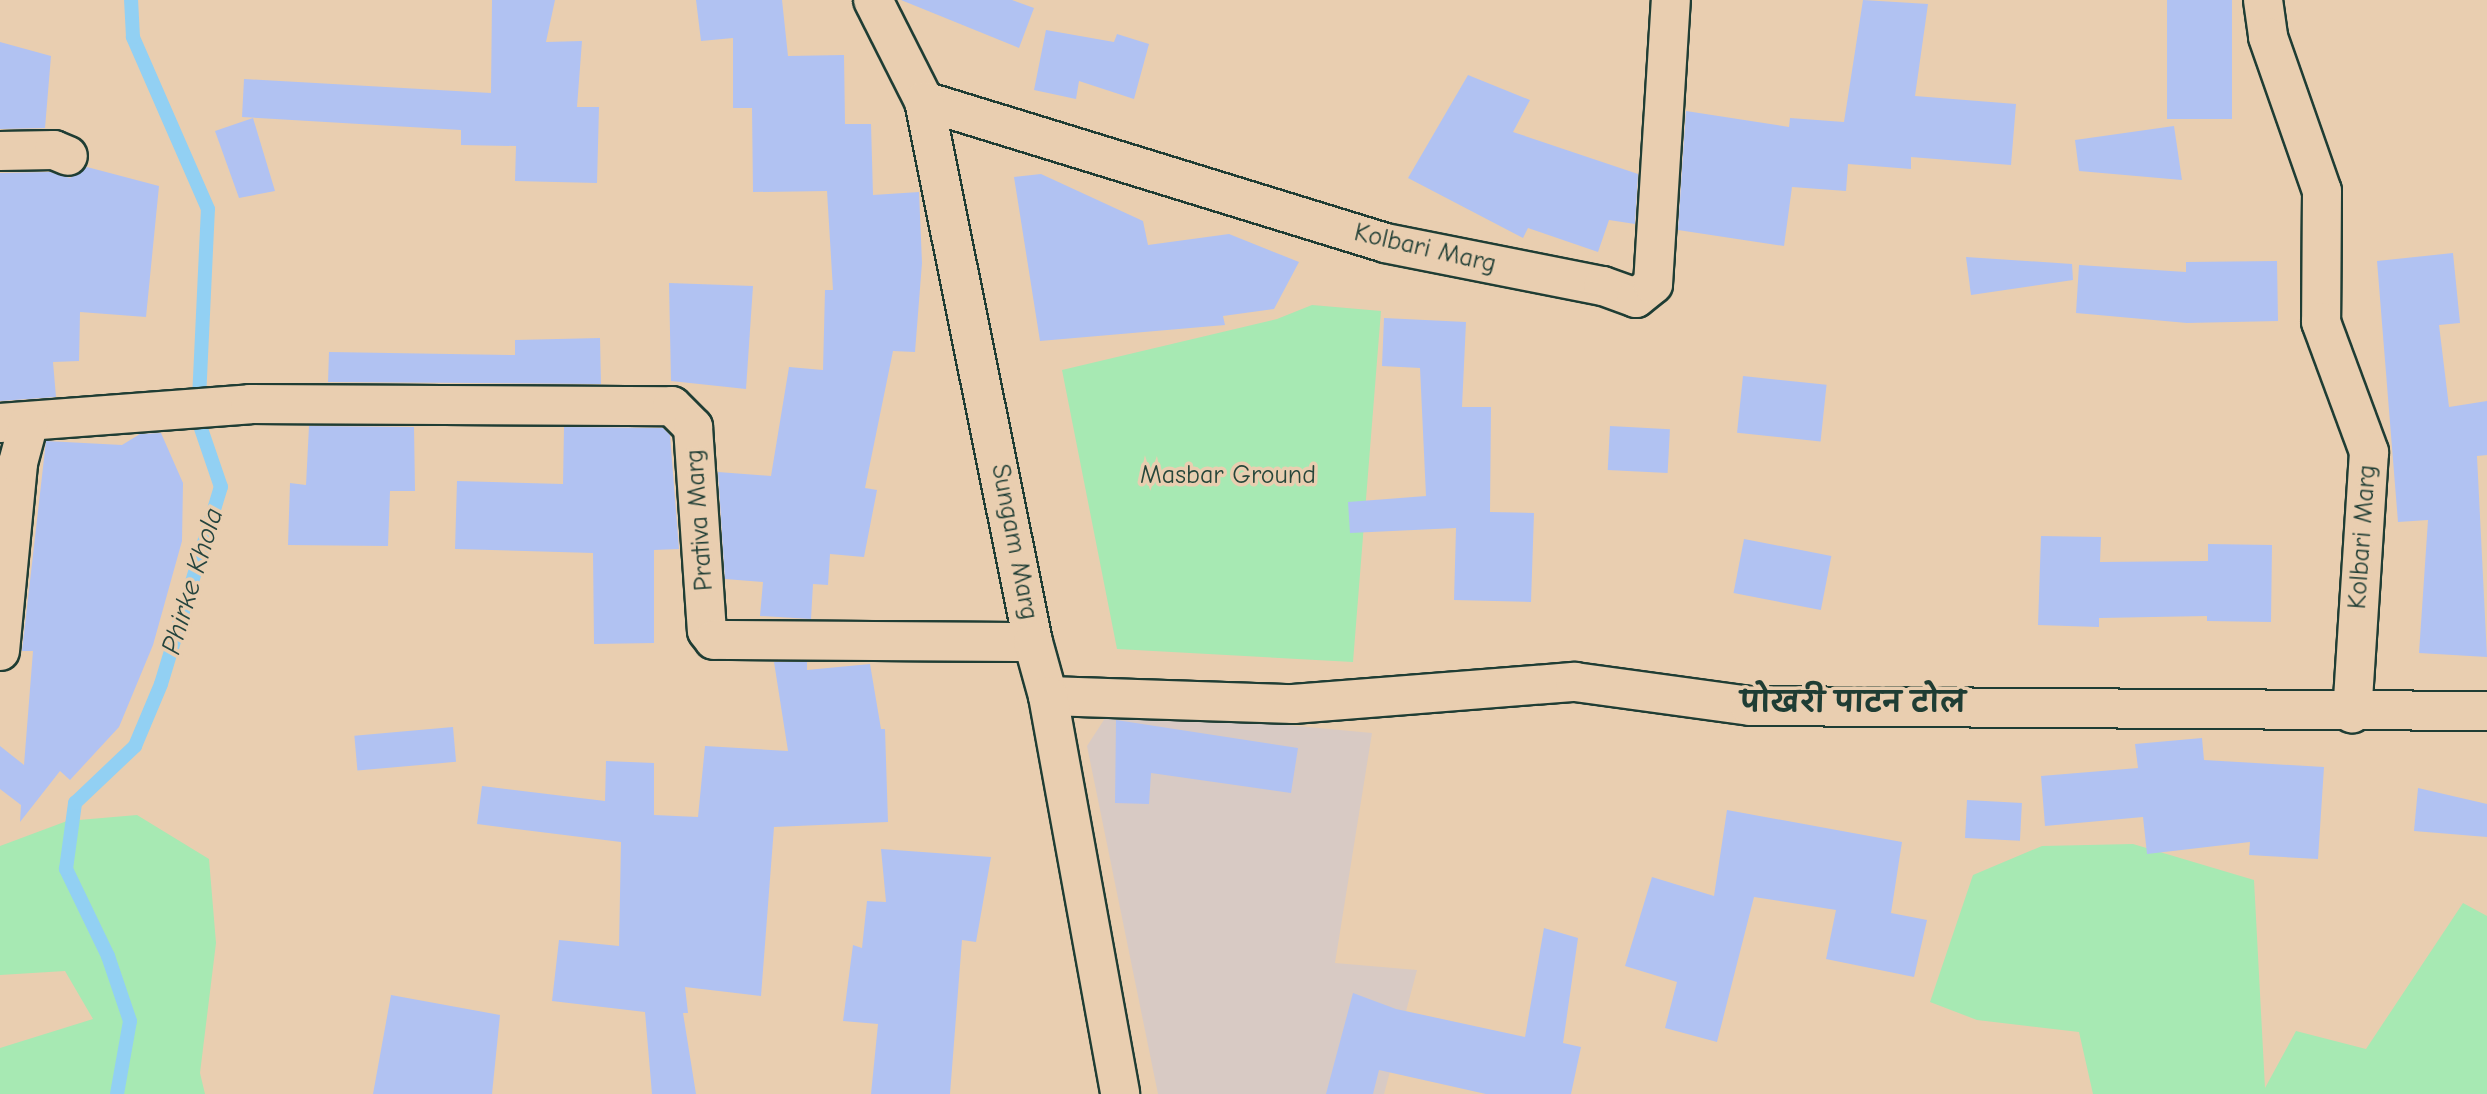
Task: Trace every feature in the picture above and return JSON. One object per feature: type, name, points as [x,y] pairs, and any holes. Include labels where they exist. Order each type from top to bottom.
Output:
[{"type":"street","name":"Sungam Marg","points":[[873,0],[924,101],[1033,642],[1048,696],[1120,1094]]},
{"type":"street","name":"Kolbari Marg","points":[[924,101],[1385,243],[1603,286],[1636,298],[1653,284],[1671,0]]},
{"type":"street","name":"Kolbari Marg","points":[[2263,0],[2268,37],[2322,191],[2321,322],[2369,452],[2352,713]]},
{"type":"street","points":[[0,151],[54,150],[68,156]]},
{"type":"street","name":"Prativa Marg","points":[[14,422],[229,406],[672,406],[693,427],[708,631],[714,640],[1033,642]]},
{"type":"street","points":[[0,651],[18,463],[14,422]]},
{"type":"street","points":[[1048,696],[1293,704],[1575,682],[1749,706],[1853,703],[2352,713],[2487,710]]},
{"type":"shaded area","points":[[1111,709],[1372,733],[1335,963],[1417,970],[1384,1094],[1158,1094],[1087,746]]},
{"type":"green space","name":"Masbar Ground","points":[[1312,305],[1381,311],[1353,662],[1117,649],[1062,370],[1277,319]]},
{"type":"green space","points":[[137,815],[209,859],[216,943],[200,1073],[205,1094],[0,1094],[0,1048],[93,1019],[65,971],[0,975],[0,846],[67,821]]},
{"type":"green space","points":[[2133,844],[2254,880],[2265,1088],[2296,1031],[2366,1049],[2463,903],[2487,916],[2487,1094],[2093,1094],[2079,1032],[1977,1020],[1930,1002],[1973,875],[2042,846]]},
{"type":"building","points":[[492,0],[555,0],[546,42],[582,41],[577,107],[599,107],[597,183],[515,181],[516,146],[461,145],[461,130],[242,117],[244,79],[491,93]]},
{"type":"building","points":[[696,0],[782,0],[788,56],[844,55],[845,124],[871,124],[873,195],[919,192],[922,263],[915,352],[893,351],[865,488],[877,490],[864,557],[830,554],[828,585],[813,584],[811,619],[760,616],[763,582],[725,579],[718,472],[771,476],[789,367],[823,370],[825,290],[833,290],[827,191],[753,192],[752,108],[733,108],[733,38],[701,41]]},
{"type":"building","points":[[901,0],[1012,0],[1034,8],[1019,48]]},
{"type":"building","points":[[1863,0],[1928,4],[1915,96],[2016,104],[2011,165],[1911,157],[1911,169],[1848,164],[1846,191],[1792,187],[1784,246],[1678,230],[1686,111],[1789,127],[1790,118],[1844,122]]},
{"type":"building","points":[[2167,0],[2232,0],[2232,119],[2167,119]]},
{"type":"building","points":[[1046,30],[1114,42],[1117,34],[1149,44],[1134,99],[1079,81],[1076,99],[1034,90]]},
{"type":"building","points":[[0,42],[51,56],[45,128],[0,129]]},
{"type":"building","points":[[1468,75],[1530,100],[1513,132],[1638,174],[1635,224],[1609,220],[1598,252],[1528,228],[1523,238],[1408,178]]},
{"type":"building","points":[[253,118],[275,191],[239,198],[215,131]]},
{"type":"building","points":[[2174,126],[2182,180],[2079,171],[2075,140]]},
{"type":"building","points":[[87,167],[159,186],[146,317],[80,312],[79,361],[53,362],[56,397],[0,401],[0,173],[50,172],[70,178]]},
{"type":"building","points":[[1041,174],[1143,221],[1148,245],[1229,234],[1299,262],[1274,309],[1223,316],[1225,325],[1040,341],[1014,177]]},
{"type":"building","points":[[2453,253],[2460,323],[2439,325],[2449,407],[2487,401],[2487,455],[2477,456],[2487,657],[2419,653],[2428,520],[2398,522],[2377,261]]},
{"type":"building","points":[[1966,257],[2072,264],[2073,280],[1971,295]]},
{"type":"building","points":[[2277,261],[2278,321],[2187,323],[2076,313],[2079,265],[2186,272],[2186,262]]},
{"type":"building","points":[[669,283],[753,286],[746,389],[671,381]]},
{"type":"building","points":[[1384,318],[1466,322],[1462,407],[1491,407],[1490,512],[1534,513],[1531,602],[1454,600],[1456,528],[1350,533],[1348,502],[1426,496],[1420,368],[1382,366]]},
{"type":"building","points":[[600,338],[601,384],[328,382],[329,352],[515,355],[515,340]]},
{"type":"building","points":[[1743,376],[1827,385],[1821,441],[1737,433]]},
{"type":"building","points":[[309,426],[414,427],[415,491],[390,491],[388,546],[288,545],[290,483],[306,485]]},
{"type":"building","points":[[1610,426],[1670,429],[1668,473],[1608,470]]},
{"type":"building","points":[[564,427],[663,428],[670,435],[679,549],[654,550],[654,643],[594,644],[593,553],[455,549],[457,481],[563,484]]},
{"type":"building","points":[[161,433],[183,483],[182,541],[153,645],[119,727],[70,780],[60,771],[20,822],[21,805],[0,789],[0,746],[24,765],[33,651],[22,651],[46,441],[122,445],[140,434]]},
{"type":"building","points":[[2041,536],[2101,537],[2100,562],[2208,561],[2208,544],[2272,545],[2271,622],[2207,621],[2207,616],[2099,618],[2099,627],[2038,625]]},
{"type":"building","points":[[1744,539],[1831,556],[1821,610],[1734,593]]},
{"type":"building","points":[[774,662],[807,662],[807,670],[870,664],[881,729],[885,729],[888,822],[774,827],[761,996],[685,987],[688,1013],[683,1013],[696,1094],[652,1094],[645,1012],[552,1001],[559,940],[619,946],[621,842],[477,824],[482,786],[605,801],[606,761],[654,763],[654,815],[698,817],[705,746],[788,751]]},
{"type":"building","points":[[1116,720],[1298,748],[1291,793],[1151,773],[1149,804],[1115,803]]},
{"type":"building","points":[[453,727],[456,762],[357,770],[354,736]]},
{"type":"building","points":[[2202,738],[2204,760],[2324,767],[2318,859],[2249,855],[2250,842],[2147,854],[2143,817],[2045,826],[2041,776],[2138,768],[2135,744]]},
{"type":"building","points":[[2418,788],[2487,804],[2487,837],[2414,831]]},
{"type":"building","points":[[1967,800],[2022,803],[2020,841],[1965,838]]},
{"type":"building","points":[[1727,810],[1902,842],[1891,913],[1927,920],[1914,977],[1826,959],[1836,910],[1754,897],[1717,1042],[1665,1028],[1677,982],[1625,966],[1652,877],[1714,896]]},
{"type":"building","points":[[881,849],[991,857],[976,942],[962,940],[950,1094],[871,1094],[878,1024],[843,1021],[853,945],[862,948],[867,901],[886,902]]},
{"type":"building","points":[[1544,928],[1578,938],[1563,1043],[1581,1047],[1571,1094],[1486,1094],[1379,1070],[1373,1094],[1326,1094],[1353,993],[1396,1009],[1525,1037]]},
{"type":"building","points":[[391,995],[500,1015],[492,1094],[373,1094]]},
{"type":"waterway","name":"Phirke Khola","points":[[117,1094],[130,1021],[108,956],[66,869],[75,803],[135,746],[161,684],[221,487],[198,420],[208,209],[133,37],[131,0]]},
{"type":"district","name":"पोखरी पाटन टोल","points":[[1853,703]]}]
